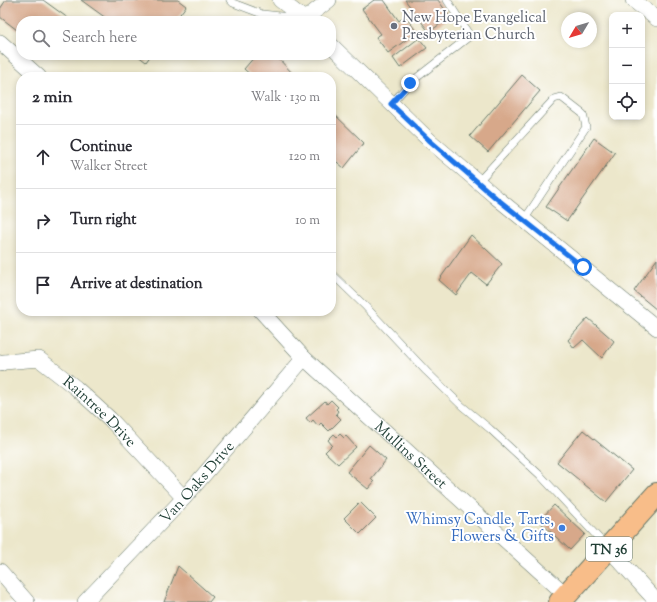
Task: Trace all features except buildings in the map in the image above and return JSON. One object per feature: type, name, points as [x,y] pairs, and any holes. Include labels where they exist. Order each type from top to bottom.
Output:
[{"type":"main road","name":"TN 36","points":[[563,599],[657,494]]},
{"type":"street","points":[[280,0],[301,16]]},
{"type":"street","points":[[311,16],[329,0]]},
{"type":"street","points":[[632,0],[657,19]]},
{"type":"street","points":[[0,42],[16,56]]},
{"type":"street","points":[[336,50],[429,140],[524,220],[657,328]]},
{"type":"street","points":[[20,60],[33,72]]},
{"type":"street","name":"Mullins Street","points":[[266,316],[304,358],[563,599]]},
{"type":"street","name":"Van Oaks Drive","points":[[85,602],[184,498],[304,358]]},
{"type":"street","name":"Raintree Drive","points":[[0,364],[4,362],[39,359],[76,388],[110,419],[184,498]]},
{"type":"street","points":[[609,549],[657,602]]},
{"type":"street","points":[[0,571],[28,602]]},
{"type":"lane","points":[[230,0],[233,3],[262,14],[277,16]]},
{"type":"lane","points":[[391,104],[410,83],[470,36],[447,0]]},
{"type":"lane","points":[[478,182],[554,99],[561,97],[583,114],[586,127],[524,220]]},
{"type":"lane","points":[[336,278],[462,406],[490,428],[540,474],[609,549]]},
{"type":"place","name":"New Hope Evangelical Presbyterian Church","points":[[394,26]]},
{"type":"place","name":"Whimsy Candle, Tarts, Flowers & Gifts","points":[[562,528]]},
{"type":"route","points":[[410,83],[391,104],[429,140],[496,198],[583,267]]}]
